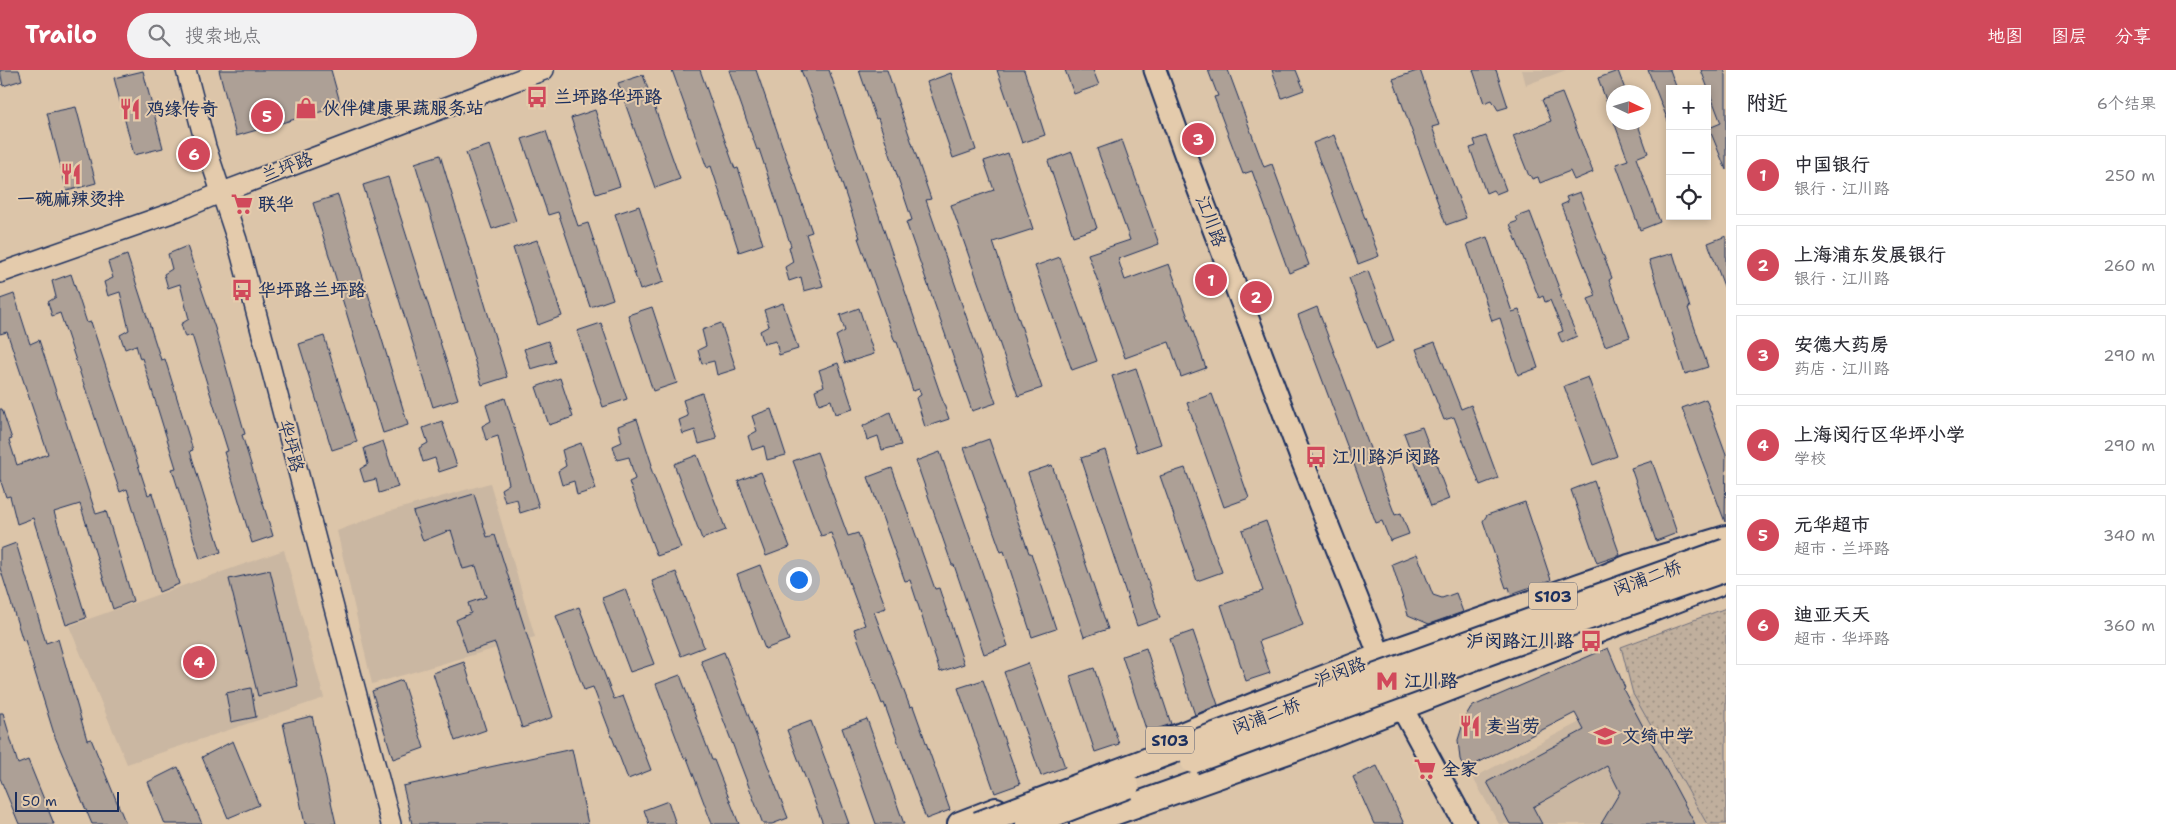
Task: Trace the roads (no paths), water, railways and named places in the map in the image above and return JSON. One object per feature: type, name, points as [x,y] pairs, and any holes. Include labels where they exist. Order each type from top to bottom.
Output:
[{"type":"main road","name":"江川路","points":[[1155,70],[1188,163],[1303,463],[1380,656],[1401,706],[1465,824]]},
{"type":"main road","name":"沪闵路","points":[[960,824],[1072,781],[1262,702],[1380,656],[1596,581],[1629,567],[1726,538]]},
{"type":"main road","name":"闵浦二桥","points":[[978,824],[1276,712],[1726,551]]},
{"type":"main road","name":"闵浦二桥","points":[[1028,824],[1492,651],[1726,569]]},
{"type":"main road","points":[[1082,824],[1294,748],[1726,581]]},
{"type":"street","name":"华坪路","points":[[186,70],[220,193],[237,240],[391,824]]},
{"type":"street","name":"兰坪路","points":[[0,273],[180,210],[220,193],[544,70]]},
{"type":"railway","points":[[987,824],[1539,621],[1726,556]]},
{"type":"railway","points":[[1010,824],[1542,628],[1726,564]]},
{"type":"place","name":"兰坪路华坪路","points":[[537,97]]},
{"type":"place","name":"伙伴健康果蔬服务站","points":[[306,108]]},
{"type":"place","name":"鸡缘传奇","points":[[130,109]]},
{"type":"place","name":"元华超市","points":[[267,116]]},
{"type":"place","name":"安德大药房","points":[[1198,139]]},
{"type":"place","name":"迪亚天天","points":[[194,154]]},
{"type":"place","name":"一碗麻辣烫拌","points":[[71,174]]},
{"type":"place","name":"联华","points":[[242,204]]},
{"type":"place","name":"中国银行","points":[[1211,280]]},
{"type":"place","name":"华坪路兰坪路","points":[[242,290]]},
{"type":"place","name":"上海浦东发展银行","points":[[1256,297]]},
{"type":"place","name":"江川路沪闵路","points":[[1316,457]]},
{"type":"place","name":"沪闵路江川路","points":[[1591,641]]},
{"type":"place","name":"上海闵行区华坪小学","points":[[199,662]]},
{"type":"place","name":"江川路","points":[[1387,681]]},
{"type":"place","name":"麦当劳","points":[[1470,726]]},
{"type":"place","name":"文绮中学","points":[[1605,736]]},
{"type":"place","name":"全家","points":[[1425,769]]}]
